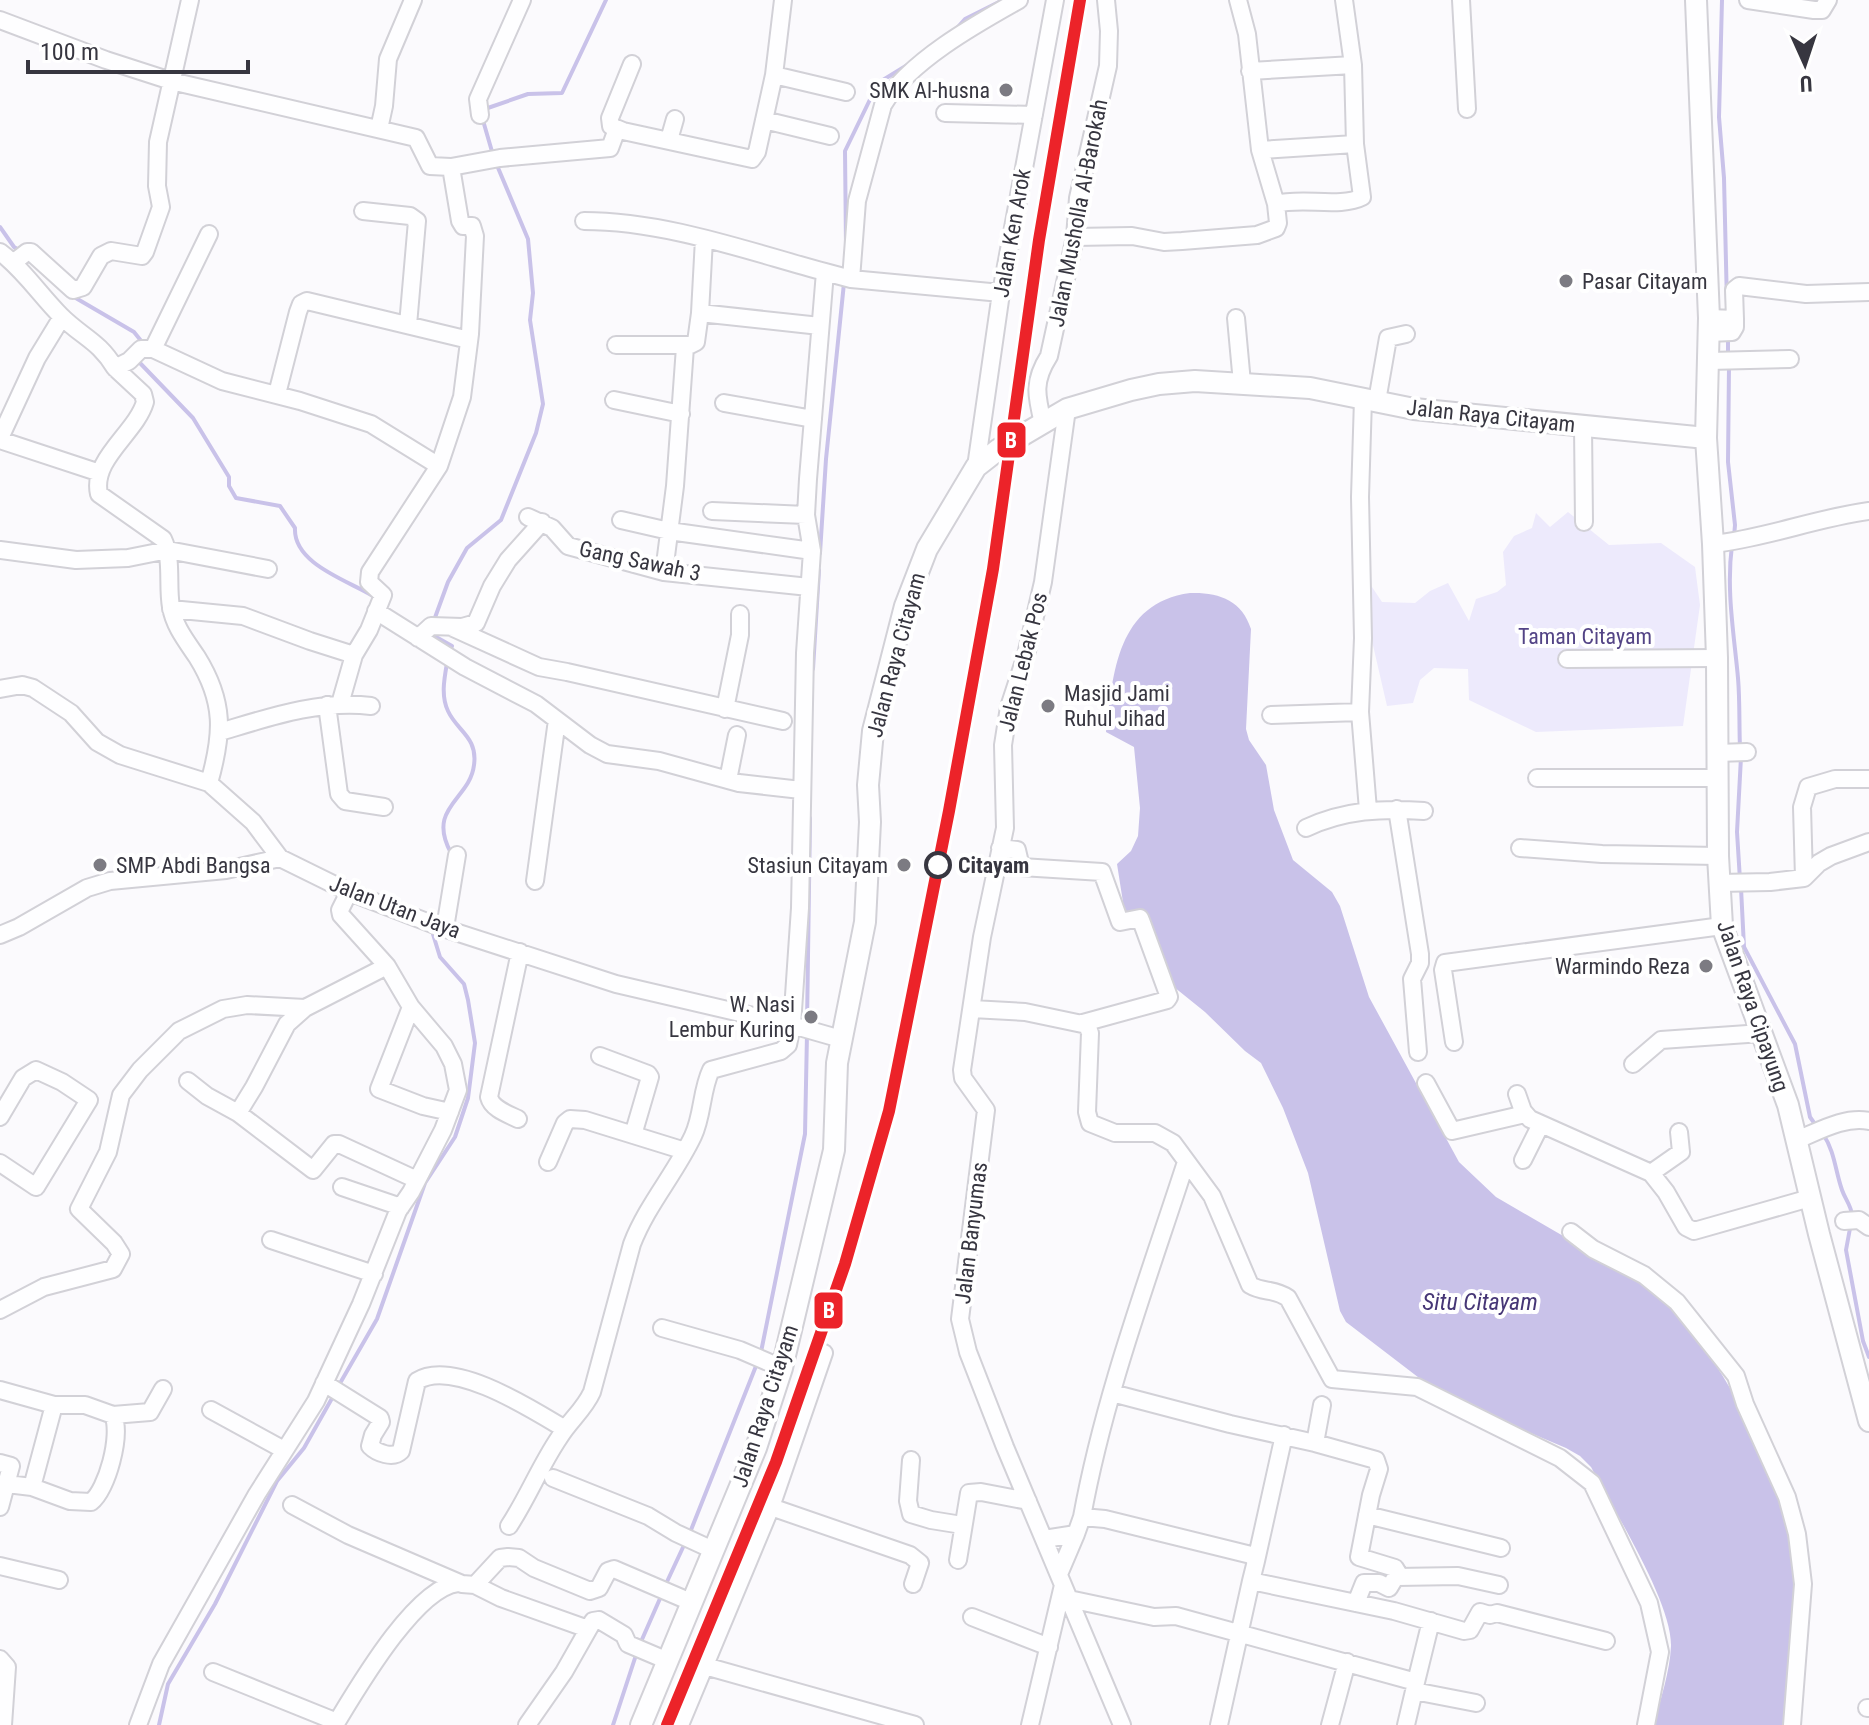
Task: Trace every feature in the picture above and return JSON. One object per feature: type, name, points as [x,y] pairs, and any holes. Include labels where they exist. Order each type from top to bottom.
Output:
[{"type":"main road","points":[[1696,0],[1721,325],[1712,361],[1706,438]]},
{"type":"main road","name":"Jalan Raya Citayam","points":[[641,1725],[668,1661],[684,1599],[756,1448],[834,1150],[837,1063],[833,1037],[865,922],[870,822],[868,785],[873,731],[905,606],[927,549],[976,467],[999,449],[1067,409],[1159,384],[1195,381],[1310,388],[1414,409],[1706,438]]},
{"type":"main road","name":"Jalan Raya Cipayung","points":[[1706,438],[1729,542],[1717,658],[1734,752],[1718,778],[1718,856],[1735,882],[1722,926],[1788,1105],[1805,1137],[1810,1198],[1869,1421]]},
{"type":"street","points":[[16,256],[37,257],[73,290],[83,287],[101,256],[111,251],[142,256],[161,207],[156,154],[190,0]]},
{"type":"street","points":[[379,129],[388,59],[413,0]]},
{"type":"street","points":[[480,115],[478,99],[522,0]]},
{"type":"street","points":[[632,64],[610,118],[611,126],[752,159],[757,152],[774,75],[783,0]]},
{"type":"street","points":[[509,1526],[528,1498],[550,1451],[580,1414],[592,1392],[632,1244],[641,1222],[676,1171],[700,1115],[711,1070],[781,1051],[788,1045],[797,1026],[801,790],[812,551],[806,515],[820,326],[838,276],[883,105],[889,94],[971,27],[1019,0]]},
{"type":"street","name":"Jalan Ken Arok","points":[[976,467],[1001,293],[1055,0]]},
{"type":"street","name":"Jalan Musholla Al-Barokah","points":[[1043,423],[1036,394],[1038,372],[1049,356],[1075,237],[1078,198],[1108,66],[1106,0]]},
{"type":"street","points":[[1075,237],[1132,236],[1164,242],[1257,235],[1276,228],[1276,204],[1260,150],[1247,34],[1238,0]]},
{"type":"street","points":[[1276,204],[1358,200],[1362,197],[1355,144],[1353,65],[1344,0]]},
{"type":"street","points":[[1461,0],[1467,109]]},
{"type":"street","points":[[1748,0],[1822,10],[1828,0]]},
{"type":"street","points":[[0,20],[171,81],[416,138],[430,166],[451,167],[494,159],[610,148],[617,129]]},
{"type":"street","points":[[1250,71],[1353,65]]},
{"type":"street","points":[[774,75],[846,92]]},
{"type":"street","points":[[945,113],[1034,115]]},
{"type":"street","points":[[669,140],[675,119]]},
{"type":"street","points":[[764,120],[830,136]]},
{"type":"street","points":[[1260,150],[1355,144]]},
{"type":"street","points":[[384,807],[345,801],[339,794],[334,704],[383,593],[369,582],[370,572],[439,466],[462,397],[475,236],[474,228],[463,226],[460,221],[451,167]]},
{"type":"street","points":[[363,211],[410,216],[417,221],[408,325]]},
{"type":"street","points":[[584,221],[610,221],[704,239],[838,276],[1001,293]]},
{"type":"street","points":[[115,368],[147,349],[209,234]]},
{"type":"street","points":[[616,345],[685,347],[696,342],[704,239]]},
{"type":"street","points":[[16,256],[62,317],[101,347],[115,368],[143,394],[145,402],[100,473],[99,494],[163,539],[168,550],[171,609],[178,629],[200,662],[220,713],[220,732],[209,783]]},
{"type":"street","points":[[1721,325],[1734,290],[1739,286],[1806,294],[1869,292]]},
{"type":"street","points":[[277,394],[301,304],[307,301],[469,340]]},
{"type":"street","points":[[700,313],[820,326]]},
{"type":"street","points":[[62,317],[37,358],[0,439],[100,473]]},
{"type":"street","points":[[1236,318],[1242,383]]},
{"type":"street","points":[[1368,810],[1360,712],[1363,638],[1360,497],[1370,400],[1388,338],[1406,334]]},
{"type":"street","points":[[664,572],[685,347]]},
{"type":"street","points":[[147,349],[222,381],[277,394],[382,429],[414,453],[439,466]]},
{"type":"street","points":[[1712,361],[1790,359]]},
{"type":"street","points":[[614,400],[681,414]]},
{"type":"street","points":[[724,403],[813,419]]},
{"type":"street","name":"Jalan Lebak Pos","points":[[972,1009],[982,937],[1005,828],[1003,745],[1009,707],[1026,655],[1043,582],[1067,409]]},
{"type":"street","points":[[1583,426],[1584,522]]},
{"type":"street","points":[[712,511],[806,515]]},
{"type":"street","points":[[1729,542],[1834,516],[1869,511]]},
{"type":"street","name":"Gang Sawah 3","points":[[431,630],[476,623],[492,586],[535,520],[552,528],[568,546],[664,572],[809,587]]},
{"type":"street","points":[[621,520],[669,531],[812,551]]},
{"type":"street","points":[[0,550],[76,560],[128,558],[168,550],[268,569]]},
{"type":"street","points":[[379,604],[431,630],[549,670],[783,721]]},
{"type":"street","points":[[171,609],[243,616],[354,655]]},
{"type":"street","points":[[725,709],[740,635],[740,614]]},
{"type":"street","points":[[431,630],[434,646],[465,667],[536,704],[590,745],[607,754],[659,761],[728,780],[801,790]]},
{"type":"street","points":[[1567,659],[1717,658]]},
{"type":"street","name":"Jalan Utan Jaya","points":[[0,689],[22,685],[33,688],[71,713],[97,742],[120,755],[209,783],[253,822],[280,858],[349,892],[437,926],[616,984],[833,1037]]},
{"type":"street","points":[[220,732],[274,716],[334,704],[371,706]]},
{"type":"street","points":[[1271,715],[1360,712]]},
{"type":"street","points":[[535,881],[557,720]]},
{"type":"street","points":[[728,780],[737,735]]},
{"type":"street","points":[[1537,778],[1718,778]]},
{"type":"street","points":[[1804,878],[1802,807],[1808,787],[1835,779],[1869,779]]},
{"type":"street","points":[[1397,809],[1420,954],[1420,963],[1412,979],[1418,1052]]},
{"type":"street","points":[[1306,828],[1368,810],[1424,811]]},
{"type":"street","points":[[1735,882],[1804,878],[1831,856],[1869,842]]},
{"type":"street","points":[[972,1009],[1025,1012],[1083,1023],[1169,997],[1140,918],[1120,922],[1102,872],[1021,867],[1017,850],[1000,848]]},
{"type":"street","points":[[1520,848],[1602,854],[1718,856]]},
{"type":"street","points":[[437,926],[457,855]]},
{"type":"street","points":[[0,935],[87,888],[110,881],[226,870],[280,858]]},
{"type":"street","points":[[138,1725],[161,1664],[284,1450],[316,1401],[332,1388],[401,1207],[417,1180],[458,1090],[453,1064],[432,1030],[411,1007],[387,966],[341,915],[340,910],[349,892]]},
{"type":"street","points":[[1454,1042],[1443,970],[1445,963],[1722,926]]},
{"type":"street","points":[[518,1119],[498,1109],[489,1097],[520,952]]},
{"type":"street","points":[[238,1113],[287,1024],[305,1008],[387,966]]},
{"type":"street","points":[[0,1310],[44,1287],[113,1269],[121,1254],[79,1209],[108,1152],[121,1095],[163,1046],[179,1031],[223,1009],[247,1005],[305,1008]]},
{"type":"street","points":[[411,1007],[379,1089],[423,1106],[450,1112]]},
{"type":"street","name":"Jalan Banyumas","points":[[972,1009],[962,1074],[986,1110],[960,1319],[968,1352],[1122,1725]]},
{"type":"street","points":[[1083,1023],[1090,1033],[1087,1112],[1090,1123],[1115,1133],[1162,1135],[1173,1143],[1212,1196],[1250,1285],[1257,1289],[1277,1290],[1288,1298],[1332,1379],[1417,1387],[1560,1458],[1592,1483],[1649,1603],[1660,1652],[1646,1725]]},
{"type":"street","points":[[1633,1064],[1661,1040],[1762,1033]]},
{"type":"street","points":[[600,1056],[650,1077],[633,1135]]},
{"type":"street","points":[[0,1117],[23,1078],[36,1070],[89,1100],[36,1187],[0,1163]]},
{"type":"street","points":[[188,1081],[238,1113],[313,1170],[331,1148],[339,1144],[417,1180]]},
{"type":"street","points":[[1426,1083],[1452,1131],[1525,1114]]},
{"type":"street","points":[[1517,1094],[1525,1114],[1541,1124],[1651,1173],[1686,1227],[1694,1231],[1810,1198]]},
{"type":"street","points":[[548,1162],[565,1123],[570,1119],[585,1120],[685,1151]]},
{"type":"street","points":[[1805,1137],[1831,1126],[1861,1119],[1869,1121]]},
{"type":"street","points":[[1523,1160],[1541,1124]]},
{"type":"street","points":[[1651,1173],[1681,1152],[1679,1132]]},
{"type":"street","points":[[1030,1725],[1082,1517],[1091,1463],[1186,1162]]},
{"type":"street","points":[[342,1187],[401,1207]]},
{"type":"street","points":[[1571,1232],[1593,1249],[1644,1275],[1677,1302],[1736,1376],[1745,1404],[1787,1497],[1797,1534],[1803,1584],[1792,1725]]},
{"type":"street","points":[[271,1240],[374,1274]]},
{"type":"street","points":[[662,1328],[740,1350],[776,1365]]},
{"type":"street","points":[[680,1725],[771,1507],[824,1353]]},
{"type":"street","points":[[332,1388],[380,1418],[370,1446],[375,1451],[393,1455],[401,1451],[417,1381],[432,1375],[470,1380],[565,1429]]},
{"type":"street","points":[[0,1390],[54,1405],[85,1405],[113,1415],[150,1412],[163,1389]]},
{"type":"street","points":[[1112,1393],[1315,1443],[1372,1458],[1379,1463],[1359,1558],[1395,1568],[1398,1573],[1389,1588],[1379,1583],[1364,1583],[1356,1603]]},
{"type":"street","points":[[34,1478],[54,1405]]},
{"type":"street","points":[[1315,1443],[1322,1405]]},
{"type":"street","points":[[211,1410],[284,1450]]},
{"type":"street","points":[[0,1507],[7,1484],[6,1464],[70,1501],[91,1502],[98,1496],[116,1444],[117,1423],[113,1415]]},
{"type":"street","points":[[1219,1725],[1284,1435]]},
{"type":"street","points":[[911,1460],[908,1501],[911,1514],[962,1525]]},
{"type":"street","points":[[7,1484],[34,1478]]},
{"type":"street","points":[[553,1478],[648,1516],[708,1547]]},
{"type":"street","points":[[958,1560],[969,1493],[974,1491],[1028,1501]]},
{"type":"street","points":[[292,1505],[348,1535],[501,1598],[588,1629]]},
{"type":"street","points":[[771,1507],[910,1555],[920,1563],[913,1584]]},
{"type":"street","points":[[1367,1515],[1501,1548]]},
{"type":"street","points":[[1082,1517],[1105,1519],[1251,1555],[1256,1561]]},
{"type":"street","points":[[1044,1539],[1076,1534]]},
{"type":"street","points":[[213,1672],[336,1724],[397,1632],[433,1595],[450,1584],[466,1584],[500,1558],[519,1558],[534,1568],[590,1591],[599,1588],[611,1569],[684,1599]]},
{"type":"street","points":[[0,1566],[59,1580]]},
{"type":"street","points":[[1397,1577],[1458,1576],[1499,1585]]},
{"type":"street","points":[[1251,1581],[1356,1603],[1468,1632],[1480,1612],[1490,1615],[1497,1613],[1606,1641]]},
{"type":"street","points":[[1064,1586],[1154,1617],[1176,1616],[1347,1662],[1476,1703]]},
{"type":"street","points":[[972,1617],[1049,1647]]},
{"type":"street","points":[[527,1725],[571,1661],[593,1621],[599,1620],[624,1635],[628,1644],[668,1661]]},
{"type":"street","points":[[1406,1725],[1431,1621]]},
{"type":"street","points":[[0,1659],[7,1667],[3,1725]]},
{"type":"street","points":[[1330,1725],[1347,1662]]},
{"type":"street","points":[[705,1666],[915,1725]]},
{"type":"green space","name":"Taman Citayam","points":[[1568,512],[1609,545],[1661,543],[1695,567],[1700,605],[1683,726],[1536,732],[1469,700],[1468,669],[1434,668],[1420,680],[1413,703],[1387,706],[1369,628],[1368,581],[1382,602],[1415,603],[1430,591],[1448,583],[1469,621],[1476,599],[1497,592],[1506,585],[1503,552],[1514,536],[1532,528],[1536,513],[1550,527]]},
{"type":"water","name":"Situ Citayam","points":[[1190,593],[1210,594],[1228,600],[1247,619],[1251,629],[1246,729],[1249,740],[1266,765],[1274,810],[1293,860],[1332,892],[1340,906],[1369,997],[1459,1162],[1496,1197],[1658,1291],[1708,1353],[1749,1424],[1779,1500],[1794,1579],[1786,1725],[1654,1725],[1669,1666],[1669,1627],[1652,1581],[1591,1467],[1566,1448],[1472,1408],[1427,1384],[1346,1322],[1340,1311],[1308,1173],[1283,1108],[1261,1063],[1174,987],[1166,974],[1145,911],[1125,915],[1117,864],[1131,851],[1138,836],[1140,808],[1134,747],[1106,732],[1116,665],[1133,626],[1147,611],[1166,599]]},
{"type":"waterway","points":[[482,110],[528,94],[562,93],[606,0]]},
{"type":"waterway","points":[[957,28],[965,19],[1003,0]]},
{"type":"waterway","points":[[1722,0],[1719,117],[1724,178],[1727,305]]},
{"type":"waterway","points":[[846,246],[845,151],[878,83],[909,64]]},
{"type":"waterway","points":[[482,117],[493,155]]},
{"type":"waterway","points":[[433,623],[448,582],[467,548],[501,520],[536,433],[543,404],[530,320],[533,293],[528,239],[496,163]]},
{"type":"waterway","points":[[0,227],[14,247],[22,252]]},
{"type":"waterway","points":[[820,553],[844,283]]},
{"type":"waterway","points":[[74,297],[134,332],[142,342]]},
{"type":"waterway","points":[[1728,338],[1728,357]]},
{"type":"waterway","points":[[141,358],[139,362],[193,418],[229,477],[229,486],[236,498],[280,506],[295,528],[303,552],[312,561],[373,596]]},
{"type":"waterway","points":[[1729,366],[1728,462],[1734,537]]},
{"type":"waterway","points":[[1732,545],[1730,595],[1739,687],[1740,748]]},
{"type":"waterway","points":[[813,669],[819,570]]},
{"type":"waterway","points":[[429,633],[452,646],[450,651]]},
{"type":"waterway","points":[[447,663],[444,700],[452,718],[470,741],[474,755],[471,777],[446,814],[443,825],[451,853]]},
{"type":"waterway","points":[[1740,880],[1737,832],[1741,757]]},
{"type":"waterway","points":[[807,1025],[810,818]]},
{"type":"waterway","points":[[1741,888],[1744,947],[1795,1044],[1810,1117],[1817,1127]]},
{"type":"waterway","points":[[339,1385],[377,1319],[425,1183],[455,1137],[468,1098],[475,1043],[468,1000],[464,984],[440,957],[432,931]]},
{"type":"waterway","points":[[761,1352],[805,1134],[807,1034]]},
{"type":"waterway","points":[[1823,1134],[1852,1215]]},
{"type":"waterway","points":[[1851,1223],[1846,1250],[1863,1341],[1869,1357]]},
{"type":"waterway","points":[[689,1535],[758,1361]]},
{"type":"waterway","points":[[159,1725],[168,1684],[215,1604],[277,1481],[304,1448],[335,1393]]},
{"type":"waterway","points":[[665,1586],[685,1543]]},
{"type":"waterway","points":[[640,1644],[662,1594]]},
{"type":"waterway","points":[[613,1725],[637,1652]]},
{"type":"transit line","name":"B","points":[[667,1725],[776,1462],[845,1264],[889,1111],[993,569],[1039,240],[1080,0]]},
{"type":"place","name":"SMK Al-husna","points":[[1006,90]]},
{"type":"place","name":"Pasar Citayam","points":[[1566,281]]},
{"type":"place","name":"Masjid Jami Ruhul Jihad","points":[[1048,706]]},
{"type":"place","name":"SMP Abdi Bangsa","points":[[100,865]]},
{"type":"place","name":"Stasiun Citayam","points":[[904,865]]},
{"type":"place","name":"Citayam","points":[[938,865]]},
{"type":"place","name":"Warmindo Reza","points":[[1706,966]]},
{"type":"place","name":"W. Nasi Lembur Kuring","points":[[811,1017]]}]
